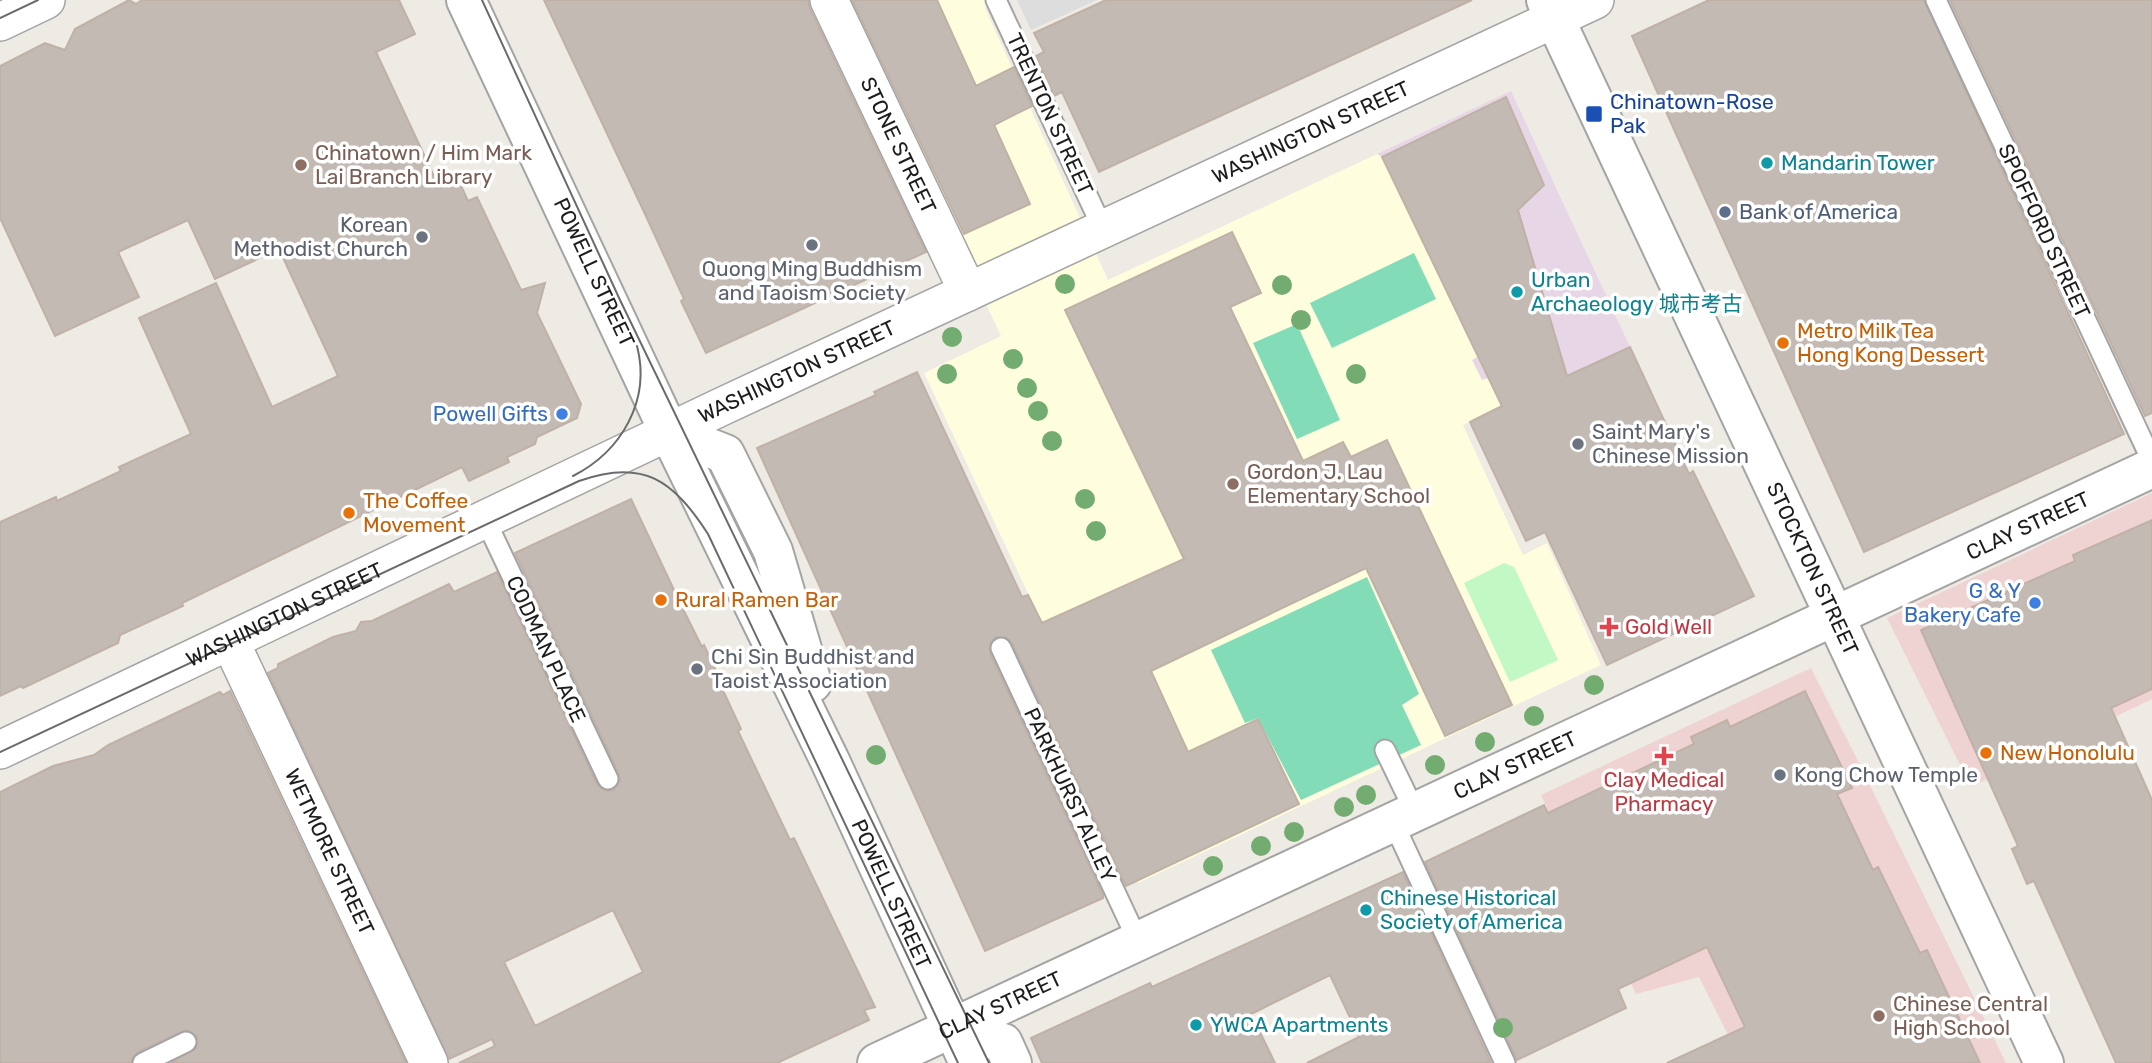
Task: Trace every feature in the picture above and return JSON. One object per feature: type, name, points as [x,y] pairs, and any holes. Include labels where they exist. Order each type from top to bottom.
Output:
[{"type":"street","points":[[0,22],[46,0]]},
{"type":"street","name":"POWELL STREET","points":[[466,0],[669,432],[830,761],[969,1063]]},
{"type":"street","name":"STONE STREET","points":[[830,0],[968,292]]},
{"type":"street","name":"WASHINGTON STREET","points":[[0,750],[1103,229],[1550,9],[1595,0]]},
{"type":"street","name":"STOCKTON STREET","points":[[1550,9],[2044,1063]]},
{"type":"street","name":"CLAY STREET","points":[[877,1063],[2152,468]]},
{"type":"street","name":"WETMORE STREET","points":[[230,640],[429,1063]]},
{"type":"street","points":[[952,1028],[1003,1043],[1012,1063]]},
{"type":"lane","name":"TRENTON STREET","points":[[996,0],[1103,229]]},
{"type":"lane","name":"SPOFFORD STREET","points":[[1936,0],[2152,461]]},
{"type":"lane","name":"CODMAN PLACE","points":[[485,519],[608,779]]},
{"type":"lane","name":"PARKHURST ALLEY","points":[[1001,648],[1138,941]]},
{"type":"lane","points":[[1385,750],[1404,817],[1505,1063]]},
{"type":"lane","points":[[143,1063],[187,1042]]},
{"type":"shaded area","name":"Gordon J. Lau Elementary School","points":[[842,0],[1002,0],[985,8],[1108,280],[1377,154],[1382,157],[1477,357],[1472,360],[1482,380],[1488,378],[1501,407],[1463,425],[1523,555],[1547,543],[1601,665],[1138,883],[1022,638],[1042,623],[924,373],[1001,336]]},
{"type":"shaded area","points":[[1017,0],[1097,0],[1031,30]]},
{"type":"shaded area","points":[[1511,91],[1630,347],[1501,407],[1488,379],[1482,381],[1472,360],[1477,356],[1382,157],[1377,154]]},
{"type":"shaded area","points":[[2152,493],[2152,699],[1971,787],[1887,618]]},
{"type":"shaded area","points":[[1811,668],[2006,1063],[1742,1063],[1699,977],[1636,994],[1541,795]]},
{"type":"green space","points":[[1414,253],[1436,299],[1332,348],[1310,303]]},
{"type":"green space","points":[[1297,324],[1340,420],[1297,439],[1253,343]]},
{"type":"green space","points":[[1504,563],[1514,567],[1558,660],[1510,682],[1464,583]]},
{"type":"green space","points":[[1367,577],[1419,694],[1402,705],[1421,745],[1301,800],[1258,718],[1245,723],[1211,650]]},
{"type":"building","points":[[129,0],[136,4],[142,0],[399,0],[415,34],[376,52],[439,187],[458,179],[468,201],[477,197],[521,290],[545,283],[537,313],[581,404],[577,418],[537,437],[535,444],[507,457],[509,462],[469,481],[462,467],[182,603],[183,606],[120,635],[118,643],[23,688],[21,686],[0,696],[0,522],[56,497],[57,501],[121,471],[119,467],[191,434],[139,318],[216,283],[272,407],[338,376],[279,249],[215,279],[188,220],[118,252],[139,297],[55,336],[0,218],[0,66],[45,43],[65,50],[75,29]]},
{"type":"building","points":[[544,0],[808,0],[926,252],[706,353],[645,214]]},
{"type":"building","points":[[852,0],[937,0],[976,86],[1014,67],[1032,106],[994,125],[1030,204],[964,234]]},
{"type":"building","points":[[1106,0],[1472,0],[1099,172],[1062,92],[1054,96],[1036,56],[1044,52],[1034,33]]},
{"type":"building","points":[[1709,0],[1924,0],[2124,434],[1864,552],[1632,36]]},
{"type":"building","points":[[1950,0],[2152,0],[2152,413],[2145,416]]},
{"type":"building","points":[[1506,97],[1544,185],[1518,210],[1567,376],[1630,347],[1689,474],[1693,471],[1754,596],[1607,665],[1545,532],[1526,541],[1470,422],[1502,406],[1382,157]]},
{"type":"building","points":[[1232,232],[1261,293],[1230,307],[1303,461],[1343,442],[1351,457],[1387,440],[1512,705],[1445,736],[1366,568],[1151,671],[1188,752],[1258,719],[1299,804],[1126,886],[1012,643],[1007,638],[996,637],[991,642],[990,653],[1103,898],[985,951],[757,448],[876,395],[874,392],[917,372],[1022,597],[1028,595],[1042,623],[1184,559],[1065,310]]},
{"type":"building","points":[[631,499],[702,647],[704,645],[741,729],[738,731],[790,840],[794,838],[875,1007],[864,1010],[869,1020],[777,1063],[459,1063],[495,1046],[492,1039],[449,1059],[268,673],[278,668],[278,664],[333,637],[356,631],[361,622],[372,621],[449,584],[454,592],[497,572],[597,784],[606,791],[614,790],[620,781],[619,774],[515,553]],"holes":[[[613,910],[643,972],[535,1026],[504,962]]]},
{"type":"building","points":[[2152,520],[2152,689],[2111,708],[2152,800],[2152,1063],[2116,1063],[2034,881],[2027,884],[2012,849],[2018,846],[1921,630],[2075,561],[2073,555]]},
{"type":"building","points":[[230,691],[406,1063],[171,1063],[196,1048],[197,1036],[186,1030],[138,1052],[131,1063],[0,1063],[0,792],[53,766],[94,755],[108,745],[220,692],[223,695]]},
{"type":"building","points":[[1805,691],[1852,788],[1837,794],[1873,870],[1878,867],[1920,953],[1927,950],[1980,1063],[1667,1063],[1745,1027],[1707,947],[1618,989],[1626,1008],[1517,1060],[1425,862],[1544,805],[1548,813],[1694,744],[1691,737],[1727,720],[1730,727]]},
{"type":"building","points":[[1403,872],[1491,1063],[1307,1063],[1359,1037],[1330,975],[1251,1014],[1275,1063],[1042,1063],[1031,1038],[1150,983],[1152,987]]},
{"type":"tram line","points":[[0,18],[38,0]]},
{"type":"tram line","points":[[482,0],[620,300],[989,1063]]},
{"type":"tram line","points":[[573,476],[606,453],[629,422],[640,386],[637,346]]},
{"type":"tram line","points":[[0,752],[579,481],[601,474],[639,473],[669,487],[695,515],[708,534],[958,1063]]},
{"type":"place","name":"Chinatown-Rose Pak","points":[[1594,114]]},
{"type":"place","name":"Mandarin Tower","points":[[1767,163]]},
{"type":"place","name":"Chinatown / Him Mark Lai Branch Library","points":[[301,165]]},
{"type":"place","name":"Bank of America","points":[[1725,212]]},
{"type":"place","name":"Korean Methodist Church","points":[[422,237]]},
{"type":"place","name":"Quong Ming Buddhism and Taoism Society","points":[[812,245]]},
{"type":"place","name":"Urban Archaeology 城市考古","points":[[1517,292]]},
{"type":"place","name":"Metro Milk Tea Hong Kong Dessert","points":[[1783,343]]},
{"type":"place","name":"Powell Gifts","points":[[562,414]]},
{"type":"place","name":"Saint Mary's Chinese Mission","points":[[1578,444]]},
{"type":"place","name":"Gordon J. Lau Elementary School","points":[[1233,484]]},
{"type":"place","name":"The Coffee Movement","points":[[349,513]]},
{"type":"place","name":"Rural Ramen Bar","points":[[661,600]]},
{"type":"place","name":"G & Y Bakery Cafe","points":[[2035,603]]},
{"type":"place","name":"Gold Well","points":[[1609,627]]},
{"type":"place","name":"Chi Sin Buddhist and Taoist Association","points":[[697,669]]},
{"type":"place","name":"New Honolulu","points":[[1986,753]]},
{"type":"place","name":"Clay Medical Pharmacy","points":[[1664,756]]},
{"type":"place","name":"Kong Chow Temple","points":[[1780,775]]},
{"type":"place","name":"Chinese Historical Society of America","points":[[1366,910]]},
{"type":"place","name":"Chinese Central High School","points":[[1879,1016]]},
{"type":"place","name":"YWCA Apartments","points":[[1196,1025]]}]
